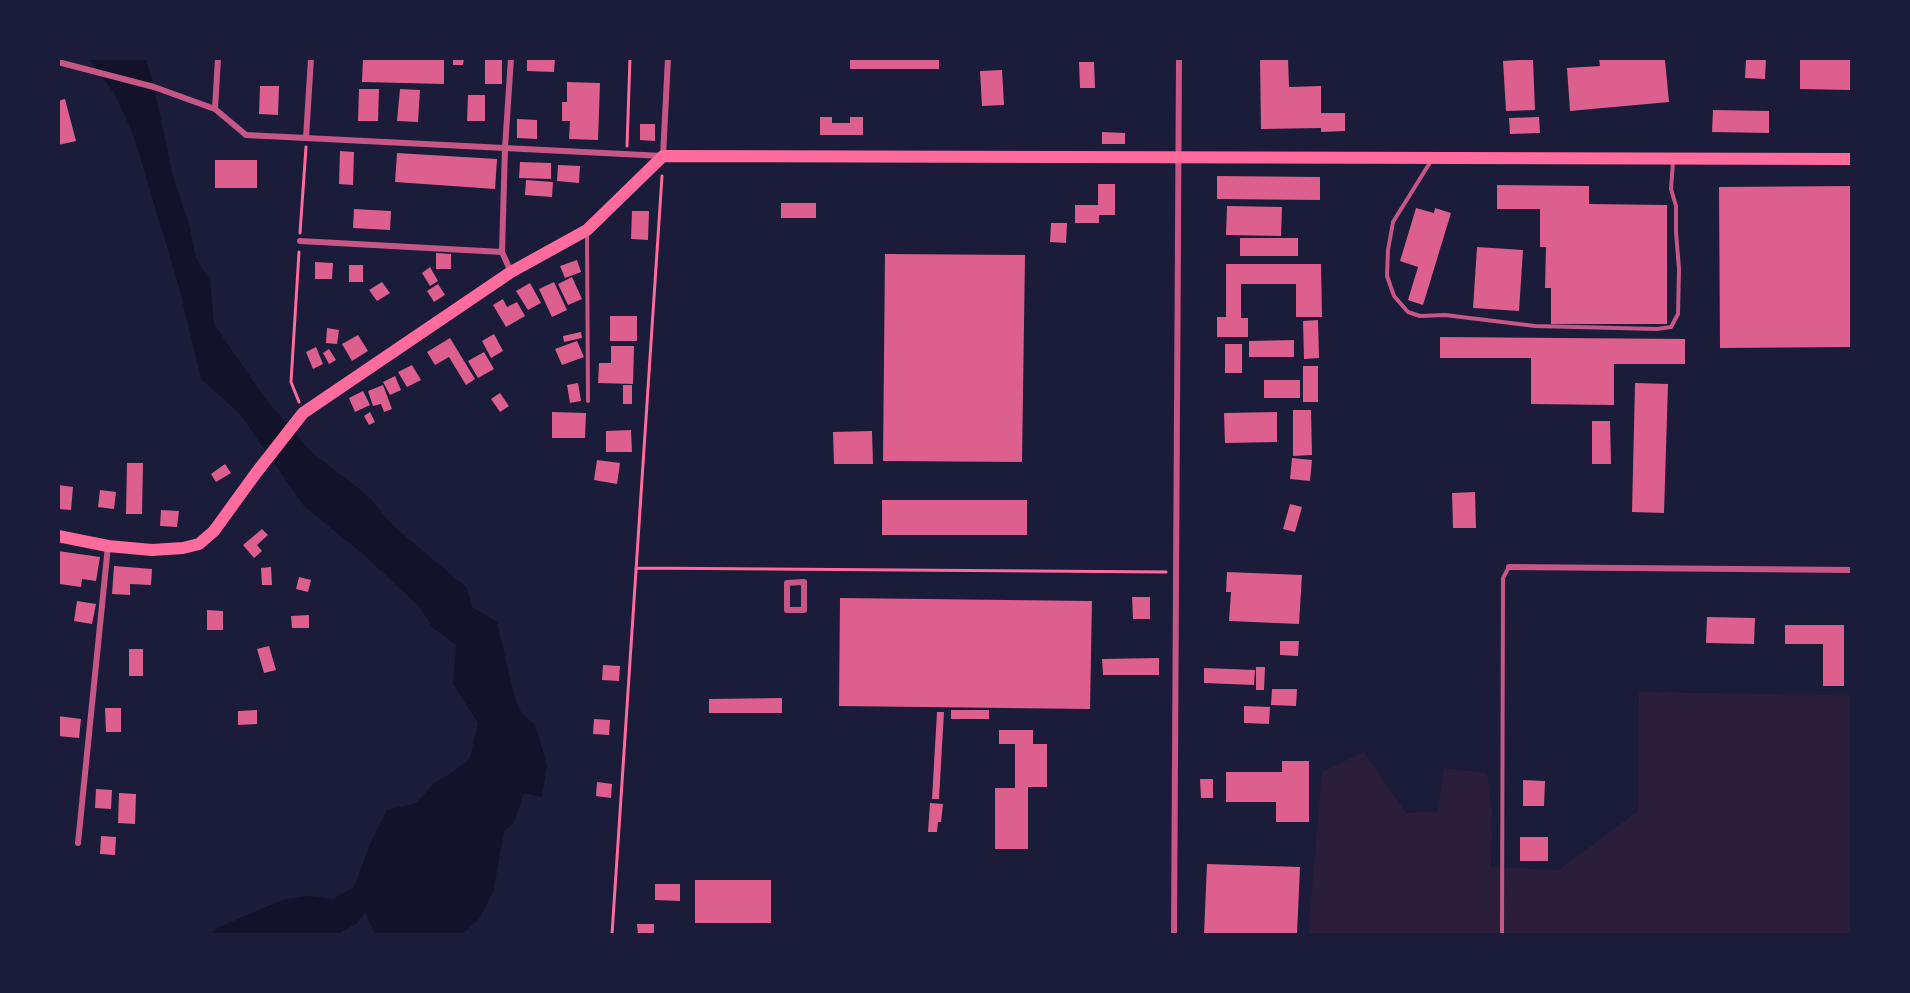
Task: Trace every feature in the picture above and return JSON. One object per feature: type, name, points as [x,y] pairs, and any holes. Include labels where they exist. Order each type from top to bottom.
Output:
[{"type":"highway","points":[[58,536],[108,546],[152,550],[183,548],[199,544],[214,531],[303,413],[511,272],[587,230],[663,156],[1851,159]]},
{"type":"street","points":[[215,109],[218,58]]},
{"type":"street","points":[[306,138],[311,58]]},
{"type":"street","points":[[511,58],[505,148],[502,252],[511,272]]},
{"type":"street","points":[[58,62],[154,87],[215,109],[246,135],[663,156],[668,58]]},
{"type":"street","points":[[1174,934],[1179,58]]},
{"type":"street","points":[[300,241],[502,252]]},
{"type":"street","points":[[78,843],[108,546]]},
{"type":"street","points":[[1509,567],[1851,570]]},
{"type":"street","points":[[804,582],[804,610],[787,610],[787,583],[804,582]]},
{"type":"lane","points":[[1433,158],[1393,222],[1387,276],[1394,297],[1408,312],[1420,316],[1444,315],[1535,326],[1657,329],[1671,327],[1678,314],[1679,269],[1676,206],[1671,189],[1673,158]]},
{"type":"lane","points":[[587,230],[588,401]]},
{"type":"lane","points":[[1502,934],[1503,578],[1509,567]]},
{"type":"path","points":[[627,154],[630,58]]},
{"type":"path","points":[[303,413],[291,382],[306,138]]},
{"type":"path","points":[[612,934],[663,156]]},
{"type":"path","points":[[637,568],[1176,572]]},
{"type":"shaded area","points":[[89,59],[146,59],[173,177],[189,225],[196,258],[210,281],[214,324],[264,397],[310,451],[368,496],[393,526],[467,588],[472,607],[497,622],[514,695],[521,712],[535,725],[547,766],[542,797],[524,793],[514,822],[504,832],[493,892],[478,920],[462,934],[375,934],[365,913],[356,924],[340,934],[211,934],[217,928],[282,900],[308,896],[333,899],[354,887],[370,844],[387,810],[417,803],[433,784],[470,758],[478,723],[453,684],[456,645],[433,628],[419,606],[364,555],[304,506],[239,413],[201,379],[179,287],[134,137],[115,94]]},
{"type":"shaded area","points":[[1639,692],[1851,695],[1851,934],[1308,934],[1322,772],[1364,752],[1406,813],[1438,811],[1444,768],[1487,773],[1492,812],[1491,867],[1559,870],[1638,811]]},
{"type":"building","points":[[363,58],[444,58],[444,84],[362,82]]},
{"type":"building","points":[[453,58],[464,58],[463,65],[453,65]]},
{"type":"building","points":[[527,58],[555,58],[554,72],[527,71]]},
{"type":"building","points":[[850,58],[939,58],[939,69],[850,69]]},
{"type":"building","points":[[1599,58],[1665,60],[1669,102],[1570,111],[1567,68],[1600,66]]},
{"type":"building","points":[[1746,58],[1766,58],[1765,79],[1745,78]]},
{"type":"building","points":[[1800,58],[1852,58],[1852,90],[1800,89]]},
{"type":"building","points":[[485,59],[502,59],[502,84],[485,84]]},
{"type":"building","points":[[1260,59],[1288,59],[1289,87],[1321,86],[1321,113],[1345,113],[1345,131],[1321,132],[1321,128],[1261,129]]},
{"type":"building","points":[[1533,59],[1535,110],[1506,111],[1503,61]]},
{"type":"building","points":[[1079,62],[1094,62],[1095,88],[1080,88]]},
{"type":"building","points":[[1002,70],[1004,105],[982,106],[980,71]]},
{"type":"building","points":[[567,82],[600,83],[598,140],[569,139],[570,121],[562,121],[562,102],[567,102]]},
{"type":"building","points":[[260,86],[279,86],[278,115],[259,114]]},
{"type":"building","points":[[359,89],[379,89],[378,121],[358,121]]},
{"type":"building","points":[[400,89],[420,90],[418,122],[397,121]]},
{"type":"building","points":[[468,95],[485,95],[485,121],[467,121]]},
{"type":"building","points":[[65,99],[76,141],[58,145],[58,101]]},
{"type":"building","points":[[1713,110],[1769,111],[1769,133],[1712,132]]},
{"type":"building","points":[[820,117],[832,117],[832,123],[850,123],[850,117],[863,117],[863,135],[820,135]]},
{"type":"building","points":[[1539,117],[1540,133],[1510,134],[1509,118]]},
{"type":"building","points":[[517,119],[537,120],[537,139],[517,138]]},
{"type":"building","points":[[640,124],[655,124],[655,141],[640,140]]},
{"type":"building","points":[[1102,132],[1125,133],[1125,144],[1102,144]]},
{"type":"building","points":[[340,151],[354,152],[353,185],[339,184]]},
{"type":"building","points":[[397,153],[497,159],[495,189],[395,182]]},
{"type":"building","points":[[215,160],[257,160],[257,188],[215,188]]},
{"type":"building","points":[[520,162],[551,163],[551,179],[519,178]]},
{"type":"building","points":[[558,165],[580,166],[579,183],[557,181]]},
{"type":"building","points":[[1217,176],[1320,177],[1320,200],[1217,199]]},
{"type":"building","points":[[526,180],[553,182],[552,197],[525,195]]},
{"type":"building","points":[[1098,184],[1115,184],[1115,215],[1099,215],[1099,223],[1075,223],[1075,205],[1098,205]]},
{"type":"building","points":[[1497,185],[1589,186],[1589,204],[1667,205],[1667,324],[1551,324],[1551,288],[1545,288],[1546,247],[1540,247],[1540,209],[1497,209]]},
{"type":"building","points":[[1852,186],[1852,347],[1720,348],[1719,187]]},
{"type":"building","points":[[781,203],[816,203],[816,218],[781,218]]},
{"type":"building","points":[[1227,206],[1282,207],[1281,236],[1226,235]]},
{"type":"building","points":[[1416,208],[1434,213],[1435,208],[1451,213],[1423,305],[1408,300],[1418,267],[1400,261]]},
{"type":"building","points":[[354,209],[391,211],[390,230],[353,228]]},
{"type":"building","points":[[632,211],[649,211],[648,240],[631,239]]},
{"type":"building","points":[[1051,223],[1067,223],[1066,243],[1050,242]]},
{"type":"building","points":[[1240,238],[1298,238],[1298,256],[1240,256]]},
{"type":"building","points":[[1477,247],[1523,250],[1519,311],[1473,308]]},
{"type":"building","points":[[436,253],[451,254],[451,269],[436,269]]},
{"type":"building","points":[[885,254],[1025,255],[1022,462],[883,461]]},
{"type":"building","points":[[577,260],[581,272],[565,278],[560,266]]},
{"type":"building","points":[[315,262],[333,263],[332,279],[315,279]]},
{"type":"building","points":[[1226,264],[1321,264],[1322,317],[1296,317],[1296,284],[1241,284],[1241,318],[1248,318],[1248,337],[1217,337],[1217,317],[1226,317]]},
{"type":"building","points":[[349,265],[363,265],[363,282],[349,282]]},
{"type":"building","points":[[430,267],[438,281],[430,286],[422,273]]},
{"type":"building","points":[[572,277],[582,299],[568,305],[558,284]]},
{"type":"building","points":[[382,282],[390,293],[377,301],[369,290]]},
{"type":"building","points":[[554,282],[567,310],[552,317],[539,289]]},
{"type":"building","points":[[530,283],[541,303],[528,310],[516,291]]},
{"type":"building","points":[[438,284],[445,295],[434,302],[427,291]]},
{"type":"building","points":[[503,299],[507,307],[517,302],[525,316],[506,327],[493,305]]},
{"type":"building","points":[[610,316],[637,316],[637,341],[610,341]]},
{"type":"building","points":[[1318,320],[1319,358],[1304,359],[1303,321]]},
{"type":"building","points":[[327,328],[339,330],[337,344],[326,343]]},
{"type":"building","points":[[581,332],[582,338],[564,342],[563,336]]},
{"type":"building","points":[[494,334],[503,351],[491,358],[482,341]]},
{"type":"building","points":[[358,335],[368,351],[352,361],[342,344]]},
{"type":"building","points":[[1440,337],[1685,339],[1685,364],[1614,364],[1614,405],[1531,404],[1531,358],[1440,358]]},
{"type":"building","points":[[450,338],[475,379],[466,385],[449,357],[435,365],[427,352]]},
{"type":"building","points":[[1294,340],[1294,357],[1249,357],[1249,341]]},
{"type":"building","points":[[577,341],[584,357],[562,365],[555,349]]},
{"type":"building","points":[[1225,344],[1242,344],[1242,373],[1225,373]]},
{"type":"building","points":[[611,346],[634,346],[633,384],[598,383],[599,363],[611,363]]},
{"type":"building","points":[[316,347],[323,364],[313,369],[306,352]]},
{"type":"building","points":[[329,349],[336,360],[329,364],[323,353]]},
{"type":"building","points":[[484,352],[494,369],[478,378],[468,361]]},
{"type":"building","points":[[412,365],[421,380],[407,387],[398,372]]},
{"type":"building","points":[[1303,366],[1318,366],[1318,402],[1303,402]]},
{"type":"building","points":[[395,376],[401,390],[390,395],[383,382]]},
{"type":"building","points":[[1264,380],[1300,380],[1300,398],[1264,398]]},
{"type":"building","points":[[578,383],[581,401],[570,403],[567,385]]},
{"type":"building","points":[[1635,383],[1668,384],[1664,513],[1632,512]]},
{"type":"building","points":[[383,385],[392,409],[384,412],[381,404],[373,406],[368,391]]},
{"type":"building","points":[[623,385],[632,385],[632,404],[623,404]]},
{"type":"building","points":[[363,391],[370,405],[355,412],[349,398]]},
{"type":"building","points":[[500,393],[509,406],[500,412],[491,399]]},
{"type":"building","points":[[1293,410],[1311,410],[1312,455],[1293,456]]},
{"type":"building","points":[[370,412],[375,422],[369,425],[364,416]]},
{"type":"building","points":[[552,412],[586,413],[585,438],[552,438]]},
{"type":"building","points":[[1277,412],[1277,442],[1225,443],[1224,413]]},
{"type":"building","points":[[1592,421],[1610,421],[1611,464],[1592,464]]},
{"type":"building","points":[[631,430],[632,452],[606,452],[606,431]]},
{"type":"building","points":[[872,431],[873,464],[834,464],[833,432]]},
{"type":"building","points":[[1292,458],[1312,460],[1310,481],[1290,479]]},
{"type":"building","points":[[597,460],[620,463],[617,484],[594,480]]},
{"type":"building","points":[[127,463],[143,463],[142,514],[126,514]]},
{"type":"building","points":[[225,464],[231,473],[216,482],[211,474]]},
{"type":"building","points":[[58,485],[73,487],[71,510],[58,509]]},
{"type":"building","points":[[100,490],[116,492],[114,509],[98,507]]},
{"type":"building","points":[[1475,492],[1476,528],[1453,528],[1452,493]]},
{"type":"building","points":[[882,500],[1027,500],[1027,535],[882,535]]},
{"type":"building","points":[[1290,504],[1302,507],[1295,532],[1283,529]]},
{"type":"building","points":[[161,510],[179,511],[177,527],[160,526]]},
{"type":"building","points":[[262,529],[268,535],[257,545],[262,551],[254,558],[243,545]]},
{"type":"building","points":[[58,551],[100,557],[96,581],[82,579],[81,587],[60,584]]},
{"type":"building","points":[[114,566],[152,569],[151,585],[130,584],[130,595],[112,594]]},
{"type":"building","points":[[271,567],[272,585],[262,585],[261,568]]},
{"type":"building","points":[[1227,572],[1302,575],[1299,624],[1229,621],[1231,592],[1226,592]]},
{"type":"building","points":[[299,577],[311,580],[308,592],[296,589]]},
{"type":"building","points":[[1132,597],[1150,597],[1150,619],[1133,619]]},
{"type":"building","points":[[840,598],[1092,601],[1090,709],[839,706]]},
{"type":"building","points":[[77,601],[96,604],[92,624],[74,621]]},
{"type":"building","points":[[207,610],[223,611],[223,630],[207,630]]},
{"type":"building","points":[[309,615],[309,628],[292,628],[291,616]]},
{"type":"building","points":[[1707,617],[1755,618],[1754,644],[1706,643]]},
{"type":"building","points":[[1785,625],[1844,625],[1844,686],[1823,686],[1823,644],[1785,644]]},
{"type":"building","points":[[1280,641],[1299,641],[1298,656],[1280,655]]},
{"type":"building","points":[[269,646],[276,670],[264,673],[257,649]]},
{"type":"building","points":[[129,649],[143,649],[143,676],[129,676]]},
{"type":"building","points":[[1159,658],[1159,675],[1103,675],[1102,659]]},
{"type":"building","points":[[603,665],[620,666],[619,681],[602,680]]},
{"type":"building","points":[[1256,667],[1265,667],[1264,690],[1256,690]]},
{"type":"building","points":[[1204,668],[1255,670],[1254,685],[1204,683]]},
{"type":"building","points":[[1272,689],[1297,689],[1296,706],[1271,705]]},
{"type":"building","points":[[782,698],[782,713],[709,713],[709,699]]},
{"type":"building","points":[[1244,706],[1270,707],[1269,724],[1244,723]]},
{"type":"building","points":[[105,708],[121,708],[121,732],[106,732]]},
{"type":"building","points":[[257,710],[257,724],[238,725],[238,711]]},
{"type":"building","points":[[951,710],[989,710],[989,719],[951,719]]},
{"type":"building","points":[[937,712],[944,712],[939,799],[932,799]]},
{"type":"building","points":[[58,716],[81,719],[79,738],[58,736]]},
{"type":"building","points":[[594,719],[610,720],[609,735],[593,734]]},
{"type":"building","points":[[999,730],[1033,730],[1033,744],[1047,744],[1047,787],[1028,787],[1028,849],[995,849],[995,788],[1015,788],[1015,744],[999,744]]},
{"type":"building","points":[[1282,761],[1309,761],[1309,822],[1276,822],[1276,802],[1226,802],[1226,772],[1282,772]]},
{"type":"building","points":[[1200,779],[1213,779],[1213,798],[1201,798]]},
{"type":"building","points":[[1523,780],[1545,781],[1544,806],[1523,806]]},
{"type":"building","points":[[597,782],[612,784],[611,798],[596,796]]},
{"type":"building","points":[[96,789],[112,790],[111,809],[95,808]]},
{"type":"building","points":[[119,793],[136,794],[135,824],[118,823]]},
{"type":"building","points":[[930,803],[943,804],[941,822],[938,822],[937,832],[928,832]]},
{"type":"building","points":[[101,836],[116,837],[115,855],[100,854]]},
{"type":"building","points":[[1520,837],[1548,837],[1548,861],[1520,861]]},
{"type":"building","points":[[1207,864],[1300,867],[1297,934],[1204,934]]},
{"type":"building","points":[[695,880],[771,880],[771,923],[695,923]]},
{"type":"building","points":[[655,884],[680,884],[680,901],[655,900]]},
{"type":"building","points":[[637,924],[654,924],[654,934],[638,934]]}]
